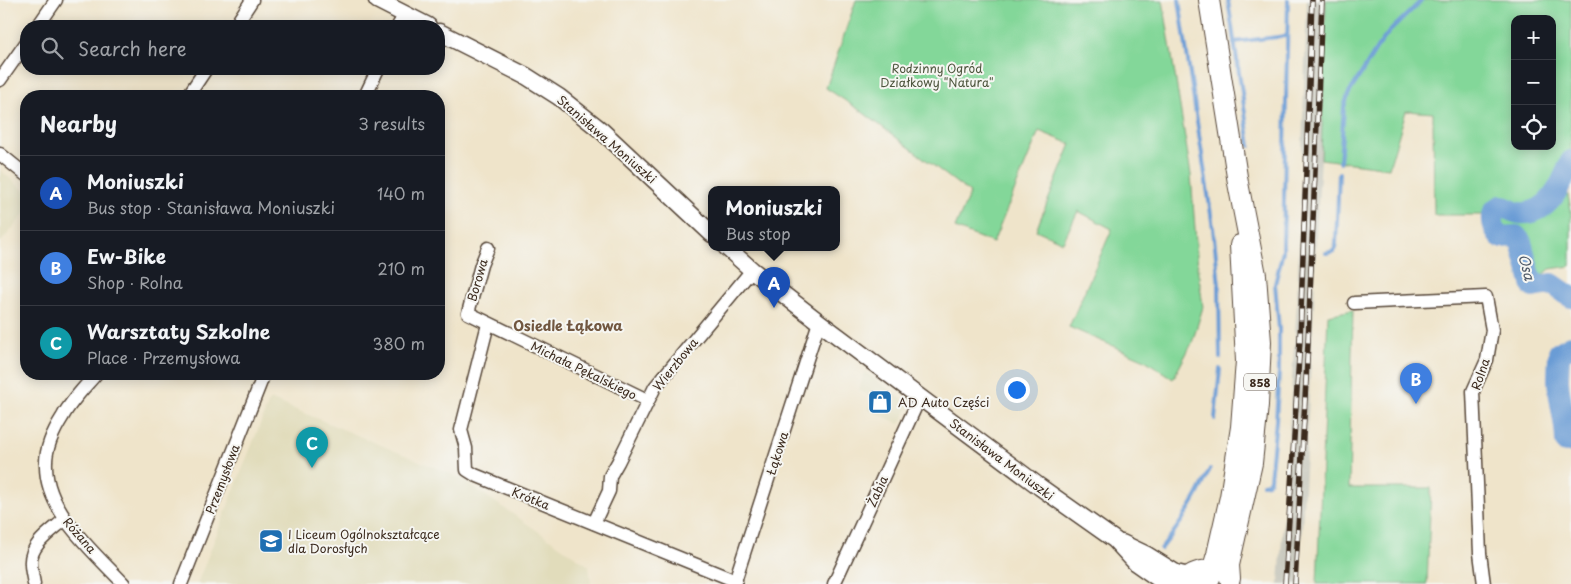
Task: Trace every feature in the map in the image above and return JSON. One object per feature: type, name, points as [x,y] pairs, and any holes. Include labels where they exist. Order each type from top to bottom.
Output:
[{"type":"main road","name":"858","points":[[1207,580],[1228,569],[1252,462],[1261,366],[1256,275],[1238,183],[1209,0]]},
{"type":"street","points":[[42,20],[56,0]]},
{"type":"street","points":[[239,20],[252,0]]},
{"type":"street","points":[[377,0],[402,20]]},
{"type":"street","name":"Stanisława Moniuszki","points":[[445,35],[526,76],[559,97],[602,132],[708,230]]},
{"type":"street","points":[[2,74],[20,51]]},
{"type":"street","points":[[192,90],[202,75]]},
{"type":"street","points":[[368,90],[375,75]]},
{"type":"street","points":[[0,154],[20,170]]},
{"type":"street","name":"Borowa","points":[[468,313],[481,265],[488,248]]},
{"type":"street","name":"Stanisława Moniuszki","points":[[731,251],[819,322],[1115,540],[1136,563],[1166,584]]},
{"type":"street","name":"Wierzbowa","points":[[594,523],[609,491],[610,476],[647,400],[659,382],[752,270]]},
{"type":"street","name":"Rolna","points":[[1354,303],[1486,296],[1492,330],[1487,360],[1473,391],[1479,532],[1484,584]]},
{"type":"street","name":"Michała Pękalskiego","points":[[468,313],[647,400]]},
{"type":"street","name":"Łąkowa","points":[[735,582],[819,322]]},
{"type":"street","name":"Krótka","points":[[488,324],[461,430],[466,448],[467,470],[475,475],[735,582]]},
{"type":"street","name":"Różana","points":[[91,380],[63,414],[51,440],[46,466],[51,493],[64,520],[124,584]]},
{"type":"street","name":"Przemysłowa","points":[[181,584],[262,380]]},
{"type":"street","name":"Żabia","points":[[834,584],[920,397]]},
{"type":"street","points":[[34,584],[30,562],[32,553],[64,520]]},
{"type":"street","name":"Stanisława Moniuszki","points":[[1115,540],[1139,550],[1176,573],[1207,580]]},
{"type":"shaded area","points":[[1307,0],[1326,0],[1321,159],[1299,584],[1279,584],[1297,302]]},
{"type":"shaded area","points":[[0,170],[20,187],[20,219],[0,243]]},
{"type":"shaded area","points":[[865,372],[910,405],[900,424],[867,409],[872,397],[859,390]]},
{"type":"shaded area","points":[[270,399],[460,478],[589,566],[591,584],[197,584]]},
{"type":"green space","name":"Rodzinny Ogród Działkowy \"Natura\"","points":[[856,0],[1163,0],[1191,175],[1198,269],[1203,307],[1192,343],[1173,379],[1145,360],[1069,327],[1112,229],[1078,211],[1063,242],[1036,230],[1071,144],[1039,131],[993,243],[955,228],[970,193],[861,111],[826,88]]},
{"type":"green space","points":[[1326,0],[1571,0],[1571,156],[1560,182],[1549,198],[1534,208],[1525,210],[1514,209],[1504,203],[1495,207],[1489,214],[1434,215],[1433,113],[1406,111],[1389,168],[1321,159]]},
{"type":"green space","points":[[1566,187],[1571,209],[1571,266],[1550,269],[1533,284],[1529,261],[1520,235],[1499,230],[1495,218],[1502,208],[1522,215],[1531,215],[1538,212],[1546,208]]},
{"type":"green space","points":[[1353,310],[1349,488],[1431,488],[1427,584],[1317,584],[1328,315]]},
{"type":"waterway","points":[[1179,0],[1213,228],[1219,285],[1220,358]]},
{"type":"waterway","points":[[1228,0],[1250,146]]},
{"type":"waterway","points":[[1263,484],[1268,483],[1270,479],[1279,371],[1279,329],[1275,284],[1283,251],[1288,0]]},
{"type":"waterway","points":[[1340,162],[1344,107],[1348,95],[1389,32],[1422,0]]},
{"type":"waterway","points":[[1234,42],[1286,36]]},
{"type":"waterway","name":"Osa","points":[[1571,161],[1559,188],[1546,204],[1529,213],[1519,213],[1501,206],[1494,211],[1493,218],[1496,231],[1500,237],[1516,236],[1521,242],[1533,287],[1552,284],[1571,297]]},
{"type":"waterway","points":[[1326,253],[1334,251],[1336,243],[1339,173]]},
{"type":"waterway","name":"Osa","points":[[1571,346],[1559,353],[1558,380],[1566,442],[1571,442]]},
{"type":"waterway","points":[[1215,419],[1220,369]]},
{"type":"waterway","points":[[1161,549],[1188,510],[1210,469]]},
{"type":"railway","points":[[1285,584],[1300,340],[1312,0]]},
{"type":"railway","points":[[1295,584],[1308,343],[1322,0]]},
{"type":"place","name":"Moniuszki","points":[[774,308]]},
{"type":"place","name":"AD Auto Części","points":[[880,402]]},
{"type":"place","name":"Ew-Bike","points":[[1416,404]]},
{"type":"place","name":"Warsztaty Szkolne","points":[[312,468]]},
{"type":"place","name":"I Liceum Ogólnokształcące dla Dorosłych","points":[[271,541]]},
{"type":"district","name":"Osiedle Łąkowa","points":[[568,325]]}]
